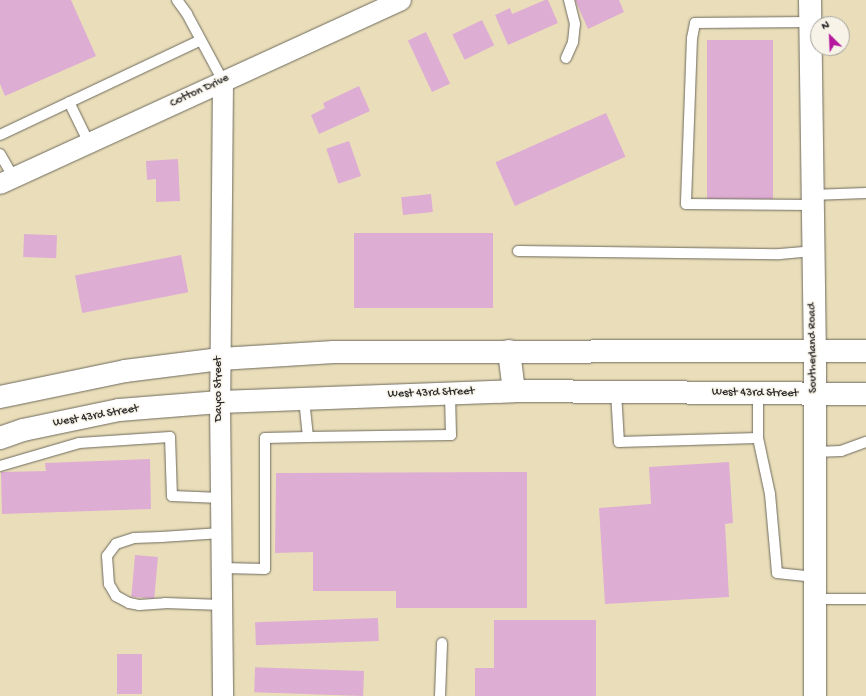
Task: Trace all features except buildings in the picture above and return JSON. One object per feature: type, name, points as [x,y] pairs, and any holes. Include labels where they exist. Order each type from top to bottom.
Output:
[{"type":"main road","name":"Southerland Road","points":[[810,0],[810,16]]},
{"type":"main road","name":"Southerland Road","points":[[811,56],[815,351],[815,696]]},
{"type":"main road","points":[[509,351],[514,391]]},
{"type":"main road","points":[[0,397],[125,371],[220,359],[334,352],[866,351]]},
{"type":"main road","name":"West 43rd Street","points":[[0,438],[23,430],[119,410],[220,402],[514,391],[866,394]]},
{"type":"street","name":"Cotton Drive","points":[[7,181],[399,0]]},
{"type":"street","name":"Dayco Street","points":[[223,81],[220,359],[223,696]]},
{"type":"lane","points":[[177,0],[223,81]]},
{"type":"lane","points":[[566,58],[573,42],[575,24],[569,0]]},
{"type":"lane","points":[[810,22],[695,23],[692,38],[686,204],[813,200],[866,193]]},
{"type":"lane","points":[[0,135],[201,40]]},
{"type":"lane","points":[[69,102],[89,143]]},
{"type":"lane","points":[[0,154],[7,181]]},
{"type":"lane","points":[[518,251],[780,254],[813,251]]},
{"type":"lane","points":[[616,392],[619,442],[758,438]]},
{"type":"lane","points":[[222,568],[265,569],[265,438],[451,435],[450,394]]},
{"type":"lane","points":[[758,394],[758,438],[770,494],[777,572],[815,577]]},
{"type":"lane","points":[[304,399],[308,437]]},
{"type":"lane","points":[[0,466],[79,443],[170,437],[172,496],[221,498]]},
{"type":"lane","points":[[815,452],[841,451],[866,442]]},
{"type":"lane","points":[[221,532],[161,538],[134,538],[116,544],[107,556],[109,584],[116,596],[129,603],[139,606],[165,603],[222,605]]},
{"type":"lane","points":[[815,599],[866,599]]},
{"type":"lane","points":[[440,696],[442,643]]}]
